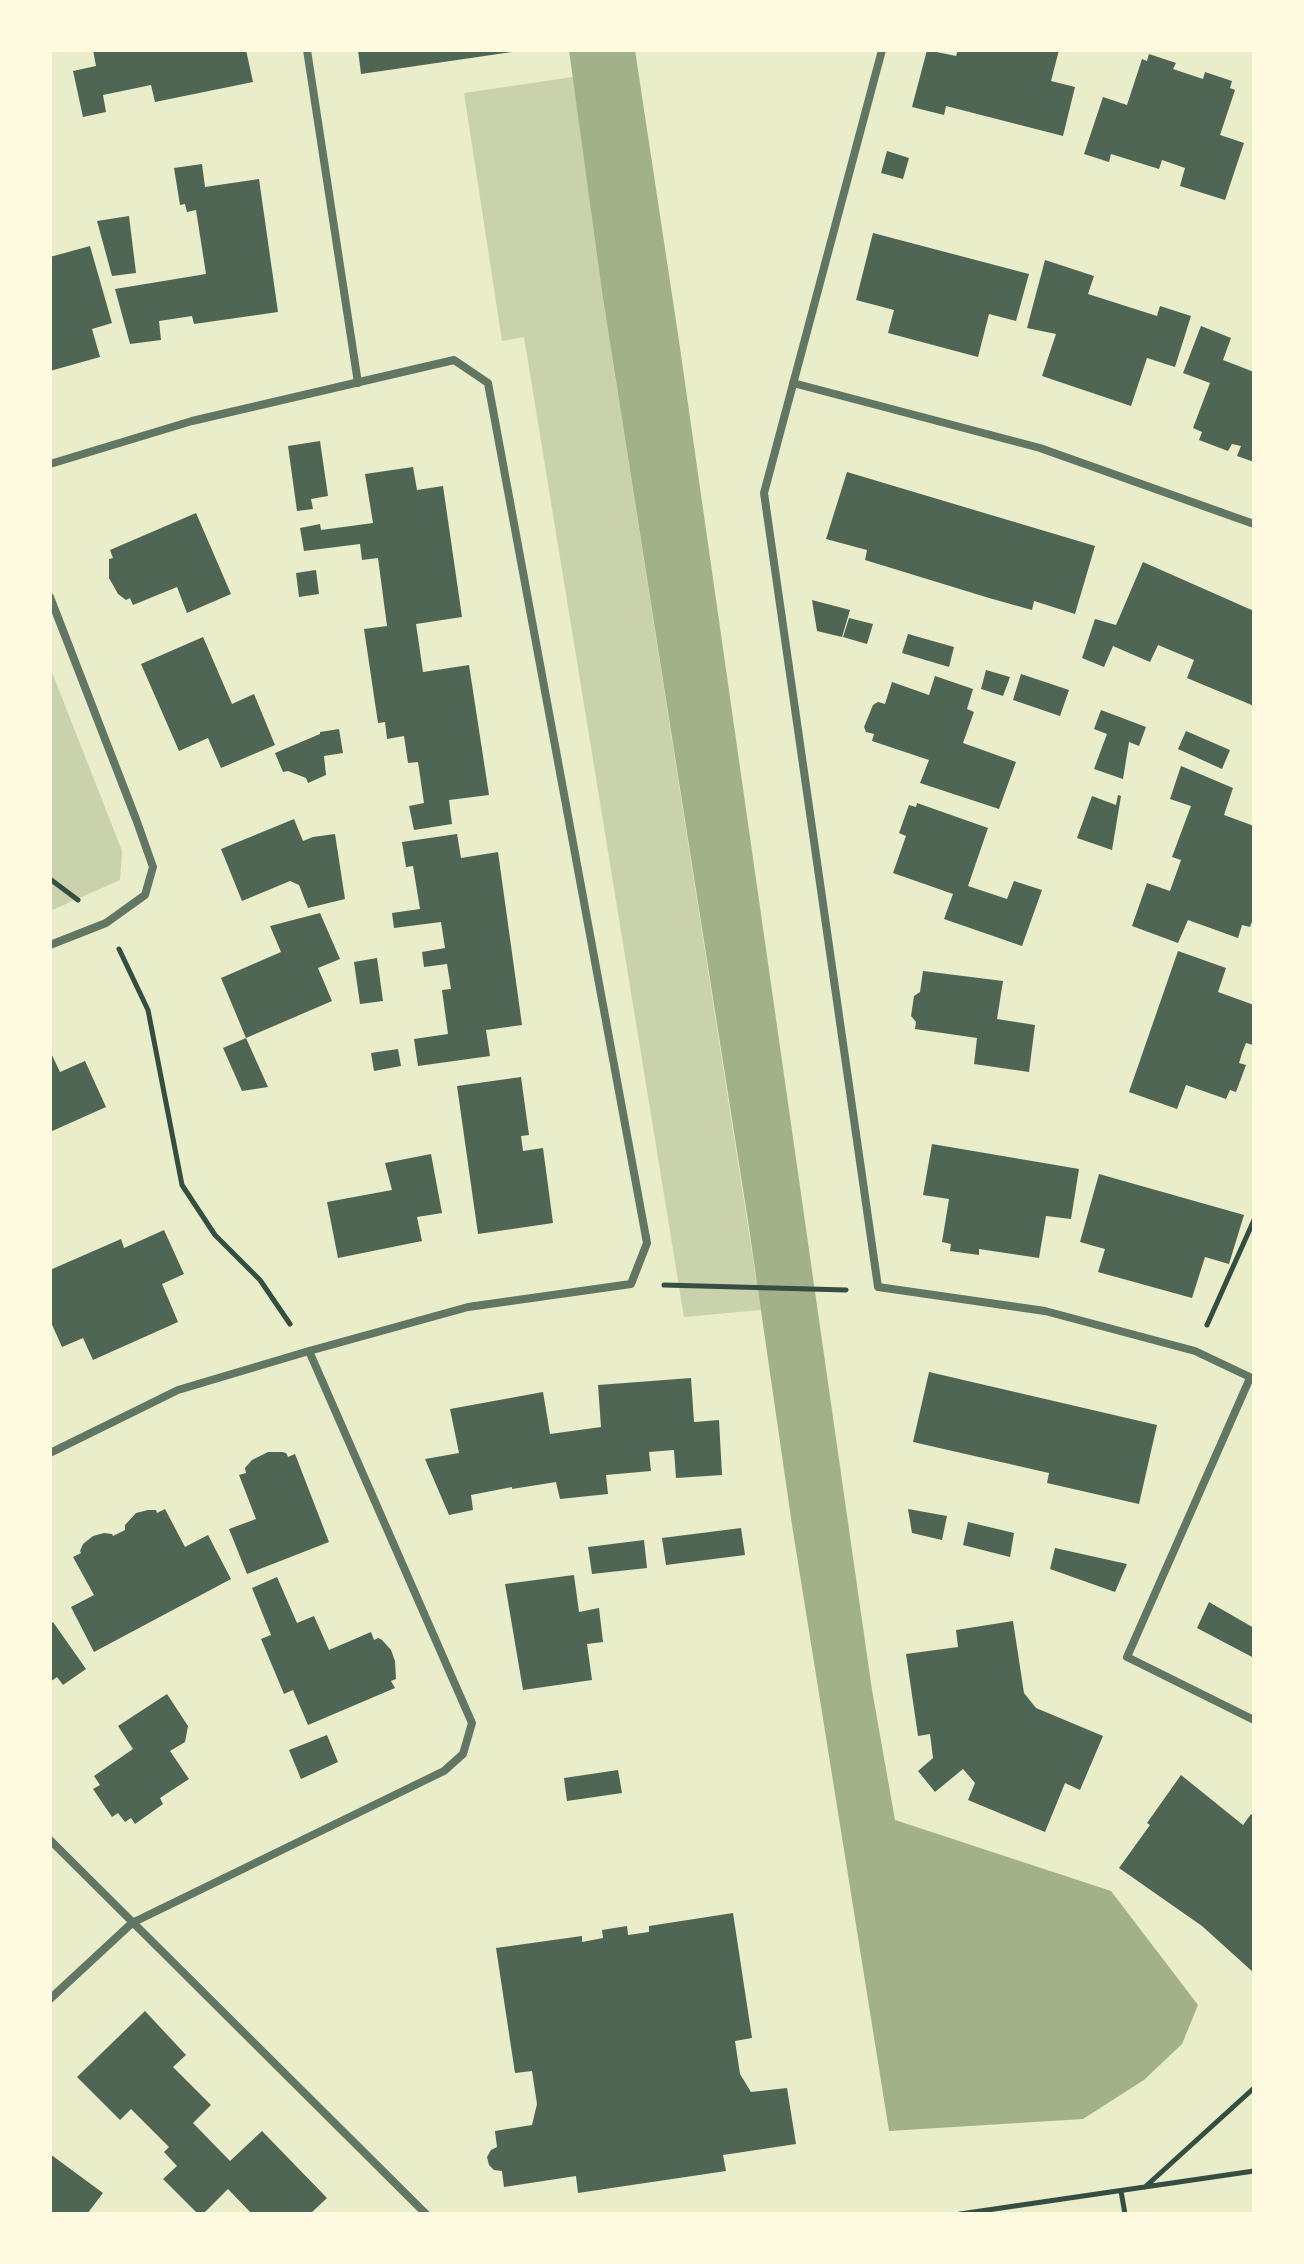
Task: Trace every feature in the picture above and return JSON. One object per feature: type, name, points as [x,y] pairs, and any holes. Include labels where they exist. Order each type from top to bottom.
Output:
[{"type":"street","points":[[307,50],[358,383]]},
{"type":"street","points":[[882,50],[764,493],[878,1287],[1045,1311],[1195,1351],[1252,1378],[1127,1657],[1254,1720]]},
{"type":"street","points":[[50,464],[192,421],[454,360],[488,383],[647,1243],[631,1284],[468,1307],[309,1351],[178,1390],[50,1453]]},
{"type":"street","points":[[793,383],[1040,448],[1254,524]]},
{"type":"street","points":[[50,597],[153,867],[145,895],[106,923],[50,945]]},
{"type":"street","points":[[50,1999],[132,1923],[444,1771],[463,1754],[472,1723],[309,1351]]},
{"type":"street","points":[[50,1840],[426,2214]]},
{"type":"path","points":[[50,879],[106,923],[148,1010],[182,1185],[215,1235],[260,1280],[309,1351]]},
{"type":"path","points":[[1195,1351],[1254,1220]]},
{"type":"path","points":[[631,1284],[837,1291]]},
{"type":"path","points":[[1145,2187],[1254,2088]]},
{"type":"path","points":[[960,2214],[1254,2171]]},
{"type":"path","points":[[1121,2191],[1125,2214]]},
{"type":"shaded area","points":[[569,50],[635,50],[872,1690],[895,1820],[1111,1891],[1198,2005],[1182,2044],[1144,2080],[1083,2119],[889,2131],[602,292]]},
{"type":"shaded area","points":[[573,77],[602,292],[761,1310],[684,1317],[524,337],[502,341],[464,93]]},
{"type":"shaded area","points":[[50,667],[122,851],[120,880],[50,911]]},
{"type":"building","points":[[93,50],[246,50],[253,82],[155,102],[151,85],[103,95],[106,112],[83,117],[73,71],[96,66]]},
{"type":"building","points":[[358,50],[512,50],[512,52],[361,74]]},
{"type":"building","points":[[927,50],[956,56],[958,50],[1059,50],[1051,81],[1075,87],[1063,136],[946,106],[944,115],[912,107]]},
{"type":"building","points":[[1149,54],[1176,63],[1173,69],[1203,79],[1205,72],[1232,81],[1230,88],[1235,90],[1220,135],[1244,143],[1225,200],[1180,186],[1185,168],[1162,160],[1159,169],[1111,154],[1109,162],[1084,154],[1103,97],[1127,105],[1142,59],[1147,61]]},
{"type":"building","points":[[887,151],[909,158],[903,179],[881,173]]},
{"type":"building","points":[[202,164],[205,187],[259,179],[278,312],[194,324],[192,316],[159,321],[161,340],[130,344],[115,289],[206,274],[196,210],[187,212],[185,204],[180,205],[174,168]]},
{"type":"building","points":[[129,216],[136,273],[112,276],[97,221]]},
{"type":"building","points":[[873,233],[1029,274],[1016,321],[989,314],[978,357],[888,333],[894,310],[856,300]]},
{"type":"building","points":[[90,246],[112,323],[92,329],[100,357],[50,371],[50,257]]},
{"type":"building","points":[[1045,260],[1094,276],[1088,294],[1157,316],[1160,306],[1191,316],[1175,367],[1147,358],[1131,406],[1042,376],[1056,334],[1027,328]]},
{"type":"building","points":[[1201,326],[1231,338],[1223,360],[1254,372],[1254,462],[1237,456],[1241,446],[1232,444],[1228,451],[1199,440],[1202,432],[1193,428],[1210,383],[1183,373]]},
{"type":"building","points":[[320,441],[328,496],[311,499],[313,509],[297,511],[288,446]]},
{"type":"building","points":[[413,467],[417,490],[443,486],[462,617],[416,624],[423,672],[469,665],[489,795],[449,800],[452,824],[414,830],[409,806],[424,803],[418,762],[408,763],[404,736],[387,739],[385,722],[378,723],[364,629],[387,626],[378,558],[362,560],[360,544],[304,551],[300,528],[320,524],[321,530],[373,523],[365,474]]},
{"type":"building","points":[[847,472],[1095,546],[1075,614],[1034,601],[1032,610],[989,598],[865,560],[867,550],[826,539]]},
{"type":"building","points":[[196,513],[231,594],[187,613],[177,587],[133,605],[130,598],[126,600],[118,594],[109,578],[109,559],[113,558],[110,550]]},
{"type":"building","points":[[1143,562],[1254,611],[1254,706],[1187,678],[1194,660],[1158,645],[1150,662],[1113,646],[1104,667],[1082,658],[1095,619],[1116,625]]},
{"type":"building","points":[[316,570],[319,594],[299,597],[296,573]]},
{"type":"building","points":[[812,600],[850,610],[842,637],[817,631]]},
{"type":"building","points":[[849,618],[873,624],[867,644],[843,637]]},
{"type":"building","points":[[908,634],[954,647],[949,667],[902,653]]},
{"type":"building","points":[[203,637],[232,704],[254,694],[275,745],[221,768],[208,738],[179,751],[141,664]]},
{"type":"building","points":[[986,670],[1010,677],[1003,696],[981,689]]},
{"type":"building","points":[[1021,674],[1069,690],[1060,716],[1013,700]]},
{"type":"building","points":[[935,676],[973,689],[967,709],[974,712],[963,743],[1016,762],[999,809],[920,783],[929,760],[872,741],[874,734],[866,732],[864,727],[873,705],[878,702],[885,704],[892,682],[929,695]]},
{"type":"building","points":[[1101,710],[1146,727],[1139,746],[1129,742],[1123,779],[1094,769],[1107,734],[1094,729]]},
{"type":"building","points":[[339,729],[343,753],[324,756],[326,775],[308,783],[306,778],[283,772],[275,753],[320,732]]},
{"type":"building","points":[[1186,731],[1230,750],[1222,769],[1178,749]]},
{"type":"building","points":[[1181,766],[1233,788],[1224,815],[1254,826],[1254,916],[1250,927],[1242,925],[1238,938],[1188,920],[1178,943],[1132,926],[1147,883],[1170,891],[1181,860],[1172,857],[1191,806],[1170,799]]},
{"type":"building","points":[[1118,795],[1121,796],[1112,850],[1077,838],[1092,796],[1116,805]]},
{"type":"building","points":[[917,803],[988,828],[968,886],[1007,899],[1014,881],[1042,890],[1022,946],[944,919],[953,894],[893,873],[906,836],[899,833],[909,805],[916,807]]},
{"type":"building","points":[[294,819],[303,841],[335,834],[345,899],[308,908],[299,885],[290,881],[242,901],[221,849]]},
{"type":"building","points":[[457,834],[461,858],[498,852],[522,1025],[486,1030],[490,1056],[418,1066],[414,1039],[448,1034],[442,990],[451,989],[447,964],[424,967],[422,952],[445,948],[441,922],[394,928],[392,913],[420,909],[413,866],[406,867],[402,842]]},
{"type":"building","points":[[320,913],[340,959],[318,968],[332,1001],[246,1038],[221,978],[281,952],[270,926]]},
{"type":"building","points":[[1178,951],[1226,968],[1218,992],[1254,1005],[1254,1042],[1253,1045],[1246,1043],[1242,1053],[1239,1063],[1246,1065],[1236,1092],[1230,1090],[1226,1099],[1186,1085],[1177,1109],[1129,1092]]},
{"type":"building","points":[[377,958],[383,1001],[360,1004],[354,962]]},
{"type":"building","points":[[923,971],[1003,981],[997,1019],[1035,1025],[1029,1072],[974,1064],[977,1038],[915,1029],[916,1022],[911,1016],[914,996],[920,992]]},
{"type":"building","points":[[246,1038],[268,1087],[242,1091],[223,1048]]},
{"type":"building","points":[[398,1049],[401,1066],[374,1071],[371,1053]]},
{"type":"building","points":[[50,1051],[60,1072],[85,1061],[106,1107],[50,1132]]},
{"type":"building","points":[[521,1077],[529,1135],[521,1136],[523,1151],[543,1148],[553,1223],[478,1234],[457,1086]]},
{"type":"building","points":[[932,1144],[1079,1169],[1071,1219],[1046,1216],[1039,1258],[979,1249],[979,1255],[950,1251],[951,1244],[942,1242],[949,1199],[923,1195]]},
{"type":"building","points":[[431,1154],[442,1213],[417,1217],[422,1241],[338,1258],[327,1202],[392,1190],[385,1163]]},
{"type":"building","points":[[1099,1174],[1244,1215],[1229,1264],[1205,1257],[1192,1298],[1098,1272],[1105,1249],[1080,1242]]},
{"type":"building","points":[[164,1230],[184,1274],[162,1284],[178,1322],[93,1360],[83,1338],[62,1347],[50,1320],[50,1270],[121,1239],[124,1248]]},
{"type":"building","points":[[929,1372],[1157,1425],[1139,1504],[1047,1483],[1049,1473],[913,1442]]},
{"type":"building","points":[[691,1378],[694,1422],[719,1420],[722,1475],[676,1478],[674,1450],[649,1452],[651,1471],[606,1475],[608,1494],[560,1499],[556,1482],[512,1487],[471,1495],[473,1510],[449,1515],[425,1459],[459,1453],[450,1409],[543,1392],[550,1434],[601,1427],[598,1385]]},
{"type":"building","points":[[268,1452],[286,1453],[288,1457],[295,1454],[329,1542],[247,1574],[229,1529],[256,1519],[239,1475],[246,1473],[245,1468],[252,1460]]},
{"type":"building","points":[[165,1509],[185,1547],[208,1535],[231,1579],[94,1652],[71,1607],[94,1595],[73,1557],[81,1553],[83,1544],[93,1536],[104,1533],[113,1536],[125,1530],[125,1525],[136,1513],[156,1510],[157,1513]]},
{"type":"building","points":[[908,1509],[947,1516],[942,1540],[912,1533]]},
{"type":"building","points":[[968,1522],[1014,1533],[1010,1557],[963,1545]]},
{"type":"building","points":[[741,1528],[745,1555],[666,1565],[662,1538]]},
{"type":"building","points":[[644,1540],[647,1568],[592,1574],[588,1547]]},
{"type":"building","points":[[1055,1548],[1127,1564],[1115,1592],[1050,1569]]},
{"type":"building","points":[[574,1575],[579,1612],[599,1608],[603,1642],[587,1644],[592,1680],[523,1690],[505,1584]]},
{"type":"building","points":[[277,1577],[297,1623],[314,1616],[329,1650],[371,1632],[374,1640],[382,1640],[395,1661],[396,1679],[391,1681],[395,1688],[308,1725],[293,1690],[284,1694],[261,1639],[271,1635],[252,1588]]},
{"type":"building","points":[[1209,1602],[1254,1628],[1254,1658],[1197,1628]]},
{"type":"building","points":[[1013,1621],[1024,1693],[1036,1708],[1103,1736],[1080,1790],[1065,1783],[1045,1832],[968,1800],[975,1783],[963,1769],[935,1792],[918,1771],[933,1758],[930,1734],[918,1736],[906,1654],[958,1647],[956,1630]]},
{"type":"building","points":[[53,1622],[86,1669],[63,1685],[57,1677],[50,1682],[50,1624]]},
{"type":"building","points":[[167,1694],[188,1726],[185,1742],[170,1751],[189,1779],[160,1798],[163,1804],[135,1824],[131,1818],[125,1822],[118,1813],[112,1817],[93,1789],[100,1785],[94,1776],[133,1749],[118,1726]]},
{"type":"building","points":[[327,1735],[338,1762],[301,1779],[289,1750]]},
{"type":"building","points":[[618,1770],[622,1793],[567,1801],[564,1778]]},
{"type":"building","points":[[1181,1775],[1243,1825],[1251,1814],[1254,1816],[1254,1973],[1202,1926],[1119,1868]]},
{"type":"building","points":[[733,1913],[752,2038],[735,2041],[740,2074],[751,2092],[787,2088],[796,2144],[723,2155],[726,2171],[578,2193],[576,2176],[504,2187],[502,2171],[494,2170],[487,2157],[497,2147],[495,2131],[532,2125],[537,2104],[532,2071],[515,2073],[496,1948],[582,1936],[582,1942],[603,1938],[602,1930],[627,1926],[628,1935],[649,1932],[649,1926]]},
{"type":"building","points":[[145,2011],[186,2055],[173,2067],[211,2105],[193,2123],[230,2161],[262,2131],[327,2198],[310,2214],[252,2214],[228,2189],[203,2214],[198,2214],[163,2179],[177,2166],[164,2152],[169,2147],[131,2109],[120,2120],[77,2077]]},
{"type":"building","points":[[50,2154],[103,2193],[87,2214],[50,2214]]}]
